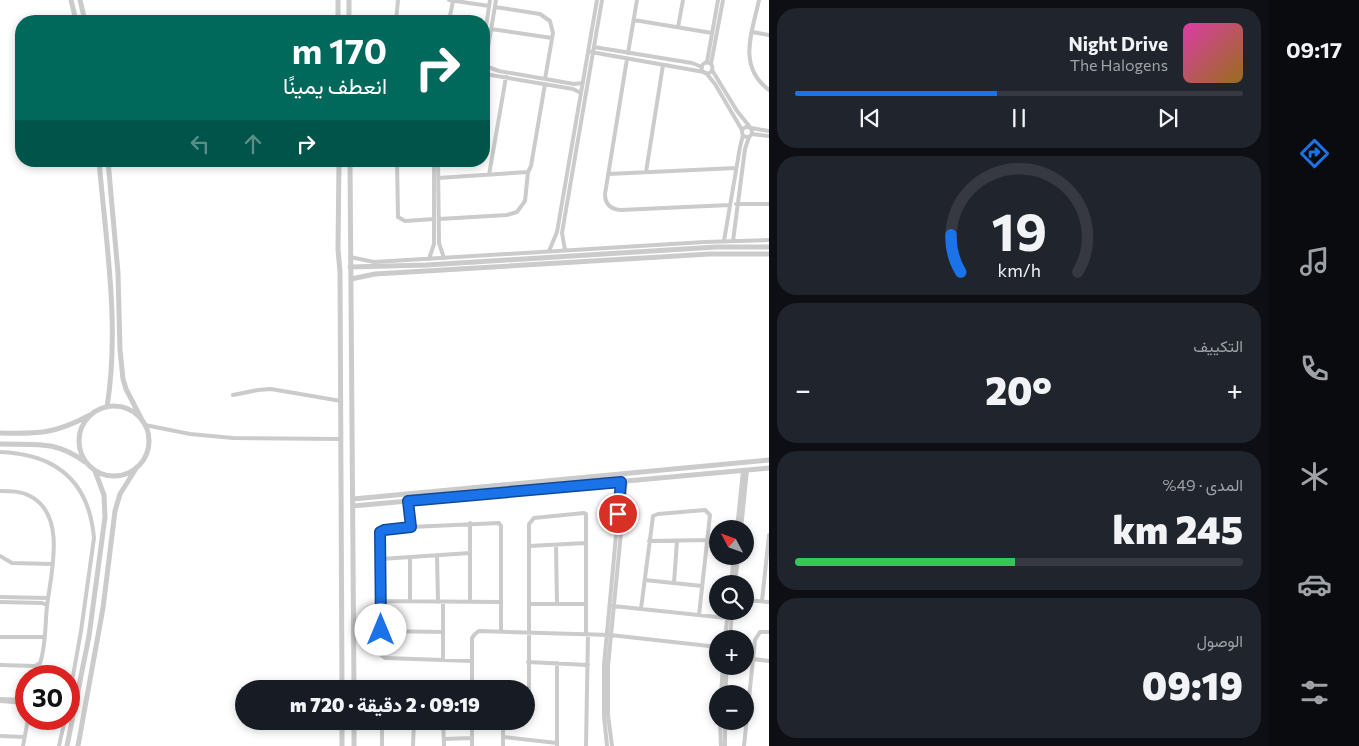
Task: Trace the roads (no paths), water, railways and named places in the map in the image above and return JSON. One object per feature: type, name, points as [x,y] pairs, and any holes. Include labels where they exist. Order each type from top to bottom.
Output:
[{"type":"street","points":[[71,0],[75,15]]},
{"type":"street","points":[[80,0],[84,15]]},
{"type":"street","points":[[338,0],[338,15]]},
{"type":"street","points":[[349,0],[349,15]]},
{"type":"street","points":[[397,15],[398,0]]},
{"type":"street","points":[[450,15],[451,0],[489,6]]},
{"type":"street","points":[[488,15],[490,0]]},
{"type":"street","points":[[490,36],[496,0]]},
{"type":"street","points":[[565,250],[562,233],[597,0]]},
{"type":"street","points":[[549,251],[557,232],[583,82],[590,52],[594,47],[602,0]]},
{"type":"street","points":[[628,53],[637,0]]},
{"type":"street","points":[[678,27],[683,0]]},
{"type":"street","points":[[702,67],[706,62],[718,0]]},
{"type":"street","points":[[723,0],[712,70],[737,111],[750,127],[736,204],[733,241]]},
{"type":"street","points":[[759,0],[749,52],[751,66],[760,82],[769,90]]},
{"type":"street","points":[[397,167],[398,217],[404,221],[508,215],[517,212],[525,201],[528,172],[532,160],[552,38],[552,25],[544,16],[495,7]]},
{"type":"street","points":[[634,20],[712,32]]},
{"type":"street","points":[[491,29],[552,38]]},
{"type":"street","points":[[752,32],[769,35]]},
{"type":"street","points":[[594,47],[702,67]]},
{"type":"street","points":[[590,52],[705,73],[712,70]]},
{"type":"street","points":[[628,59],[605,198],[610,207],[617,210],[730,205]]},
{"type":"street","points":[[706,62],[712,64]]},
{"type":"street","points":[[646,172],[662,65]]},
{"type":"street","points":[[490,67],[498,71],[573,89],[581,93]]},
{"type":"street","points":[[702,67],[715,84],[743,132],[750,135],[769,136]]},
{"type":"street","points":[[490,75],[545,82],[574,84],[583,82]]},
{"type":"street","points":[[489,175],[506,77]]},
{"type":"street","points":[[724,241],[745,127],[769,131]]},
{"type":"street","points":[[99,167],[112,338],[112,371],[107,407]]},
{"type":"street","points":[[78,746],[98,641],[115,511],[120,494],[145,456],[149,438],[144,423],[126,389],[124,379],[120,350],[118,264],[109,167]]},
{"type":"street","points":[[339,167],[342,680]]},
{"type":"street","points":[[350,167],[354,680]]},
{"type":"street","points":[[434,167],[436,219],[439,246],[444,258]]},
{"type":"street","points":[[429,259],[434,244],[438,167]]},
{"type":"street","points":[[608,174],[736,168]]},
{"type":"street","points":[[438,178],[528,172]]},
{"type":"street","points":[[736,204],[769,204]]},
{"type":"street","points":[[350,257],[374,262],[724,241],[769,240]]},
{"type":"street","points":[[350,267],[427,265],[716,247],[769,247]]},
{"type":"street","points":[[351,279],[375,274],[710,254],[769,254]]},
{"type":"street","points":[[544,258],[544,265]]},
{"type":"street","points":[[340,378],[347,381],[352,378]]},
{"type":"street","points":[[233,394],[258,390],[278,390],[341,401]]},
{"type":"street","points":[[341,401],[344,397],[352,401]]},
{"type":"street","points":[[0,434],[51,432],[72,425],[107,407],[120,407],[129,410],[144,423],[190,434],[233,438],[341,439]]},
{"type":"street","points":[[88,465],[80,449],[80,435],[85,422],[94,413]]},
{"type":"street","points":[[0,444],[54,446],[69,451],[95,471],[108,476],[117,476],[130,472],[137,467]]},
{"type":"street","points":[[0,452],[34,456],[58,468],[76,486],[89,509],[94,538],[75,665]]},
{"type":"street","points":[[352,498],[769,460]]},
{"type":"street","points":[[709,465],[710,474]]},
{"type":"street","points":[[352,506],[769,468]]},
{"type":"street","points":[[738,520],[745,470]]},
{"type":"street","points":[[742,520],[745,470]]},
{"type":"street","points":[[67,746],[89,636],[104,525],[105,503],[95,471]]},
{"type":"street","points":[[554,479],[554,488]]},
{"type":"street","points":[[612,746],[607,688],[608,635],[613,606],[624,481]]},
{"type":"street","points":[[607,746],[603,688],[624,481]]},
{"type":"street","points":[[0,491],[20,493],[31,497],[47,512],[54,532],[41,660],[38,665],[32,666],[0,665]]},
{"type":"street","points":[[408,501],[411,527]]},
{"type":"street","points":[[641,609],[652,518],[655,514],[705,510],[710,512],[710,515],[699,615]]},
{"type":"street","points":[[528,680],[529,524],[531,520],[584,513],[586,515],[588,665],[586,746]]},
{"type":"street","points":[[341,520],[353,520]]},
{"type":"street","points":[[472,661],[383,657],[381,653],[381,531],[411,527],[497,522],[501,526],[502,632]]},
{"type":"street","points":[[470,523],[470,602]]},
{"type":"street","points":[[104,525],[113,527]]},
{"type":"street","points":[[762,602],[767,573],[769,535]]},
{"type":"street","points":[[674,583],[677,540]]},
{"type":"street","points":[[649,541],[707,540]]},
{"type":"street","points":[[530,546],[586,543]]},
{"type":"street","points":[[556,545],[557,604]]},
{"type":"street","points":[[381,559],[470,553]]},
{"type":"street","points":[[437,555],[443,632],[443,660]]},
{"type":"street","points":[[0,556],[5,561],[12,563],[52,564]]},
{"type":"street","points":[[410,557],[410,602]]},
{"type":"street","points":[[645,580],[702,586]]},
{"type":"street","points":[[0,598],[48,598]]},
{"type":"street","points":[[381,601],[501,602]]},
{"type":"street","points":[[754,601],[769,602]]},
{"type":"street","points":[[0,602],[42,603],[47,605]]},
{"type":"street","points":[[530,604],[586,604]]},
{"type":"street","points":[[613,606],[709,616]]},
{"type":"street","points":[[342,612],[354,611]]},
{"type":"street","points":[[381,630],[443,632]]},
{"type":"street","points":[[472,680],[472,638],[479,631],[608,635],[709,646]]},
{"type":"street","points":[[754,651],[756,636],[760,632],[769,632]]},
{"type":"street","points":[[0,637],[44,637]]},
{"type":"street","points":[[754,659],[769,660]]},
{"type":"street","points":[[528,662],[588,665]]},
{"type":"street","points":[[503,737],[557,744],[557,663]]},
{"type":"street","points":[[744,746],[751,675]]},
{"type":"street","points":[[0,700],[15,701]]},
{"type":"street","points":[[23,746],[26,730]]},
{"type":"street","points":[[59,746],[63,730]]},
{"type":"street","points":[[342,730],[342,746]]},
{"type":"street","points":[[354,730],[354,746]]},
{"type":"street","points":[[382,730],[382,746]]},
{"type":"street","points":[[413,746],[414,730]]},
{"type":"street","points":[[444,730],[444,746]]},
{"type":"street","points":[[472,730],[472,746]]},
{"type":"street","points":[[503,730],[503,746]]},
{"type":"street","points":[[720,730],[721,746]]},
{"type":"street","points":[[725,730],[725,746]]},
{"type":"street","points":[[0,736],[24,737]]},
{"type":"street","points":[[444,739],[472,738]]}]
